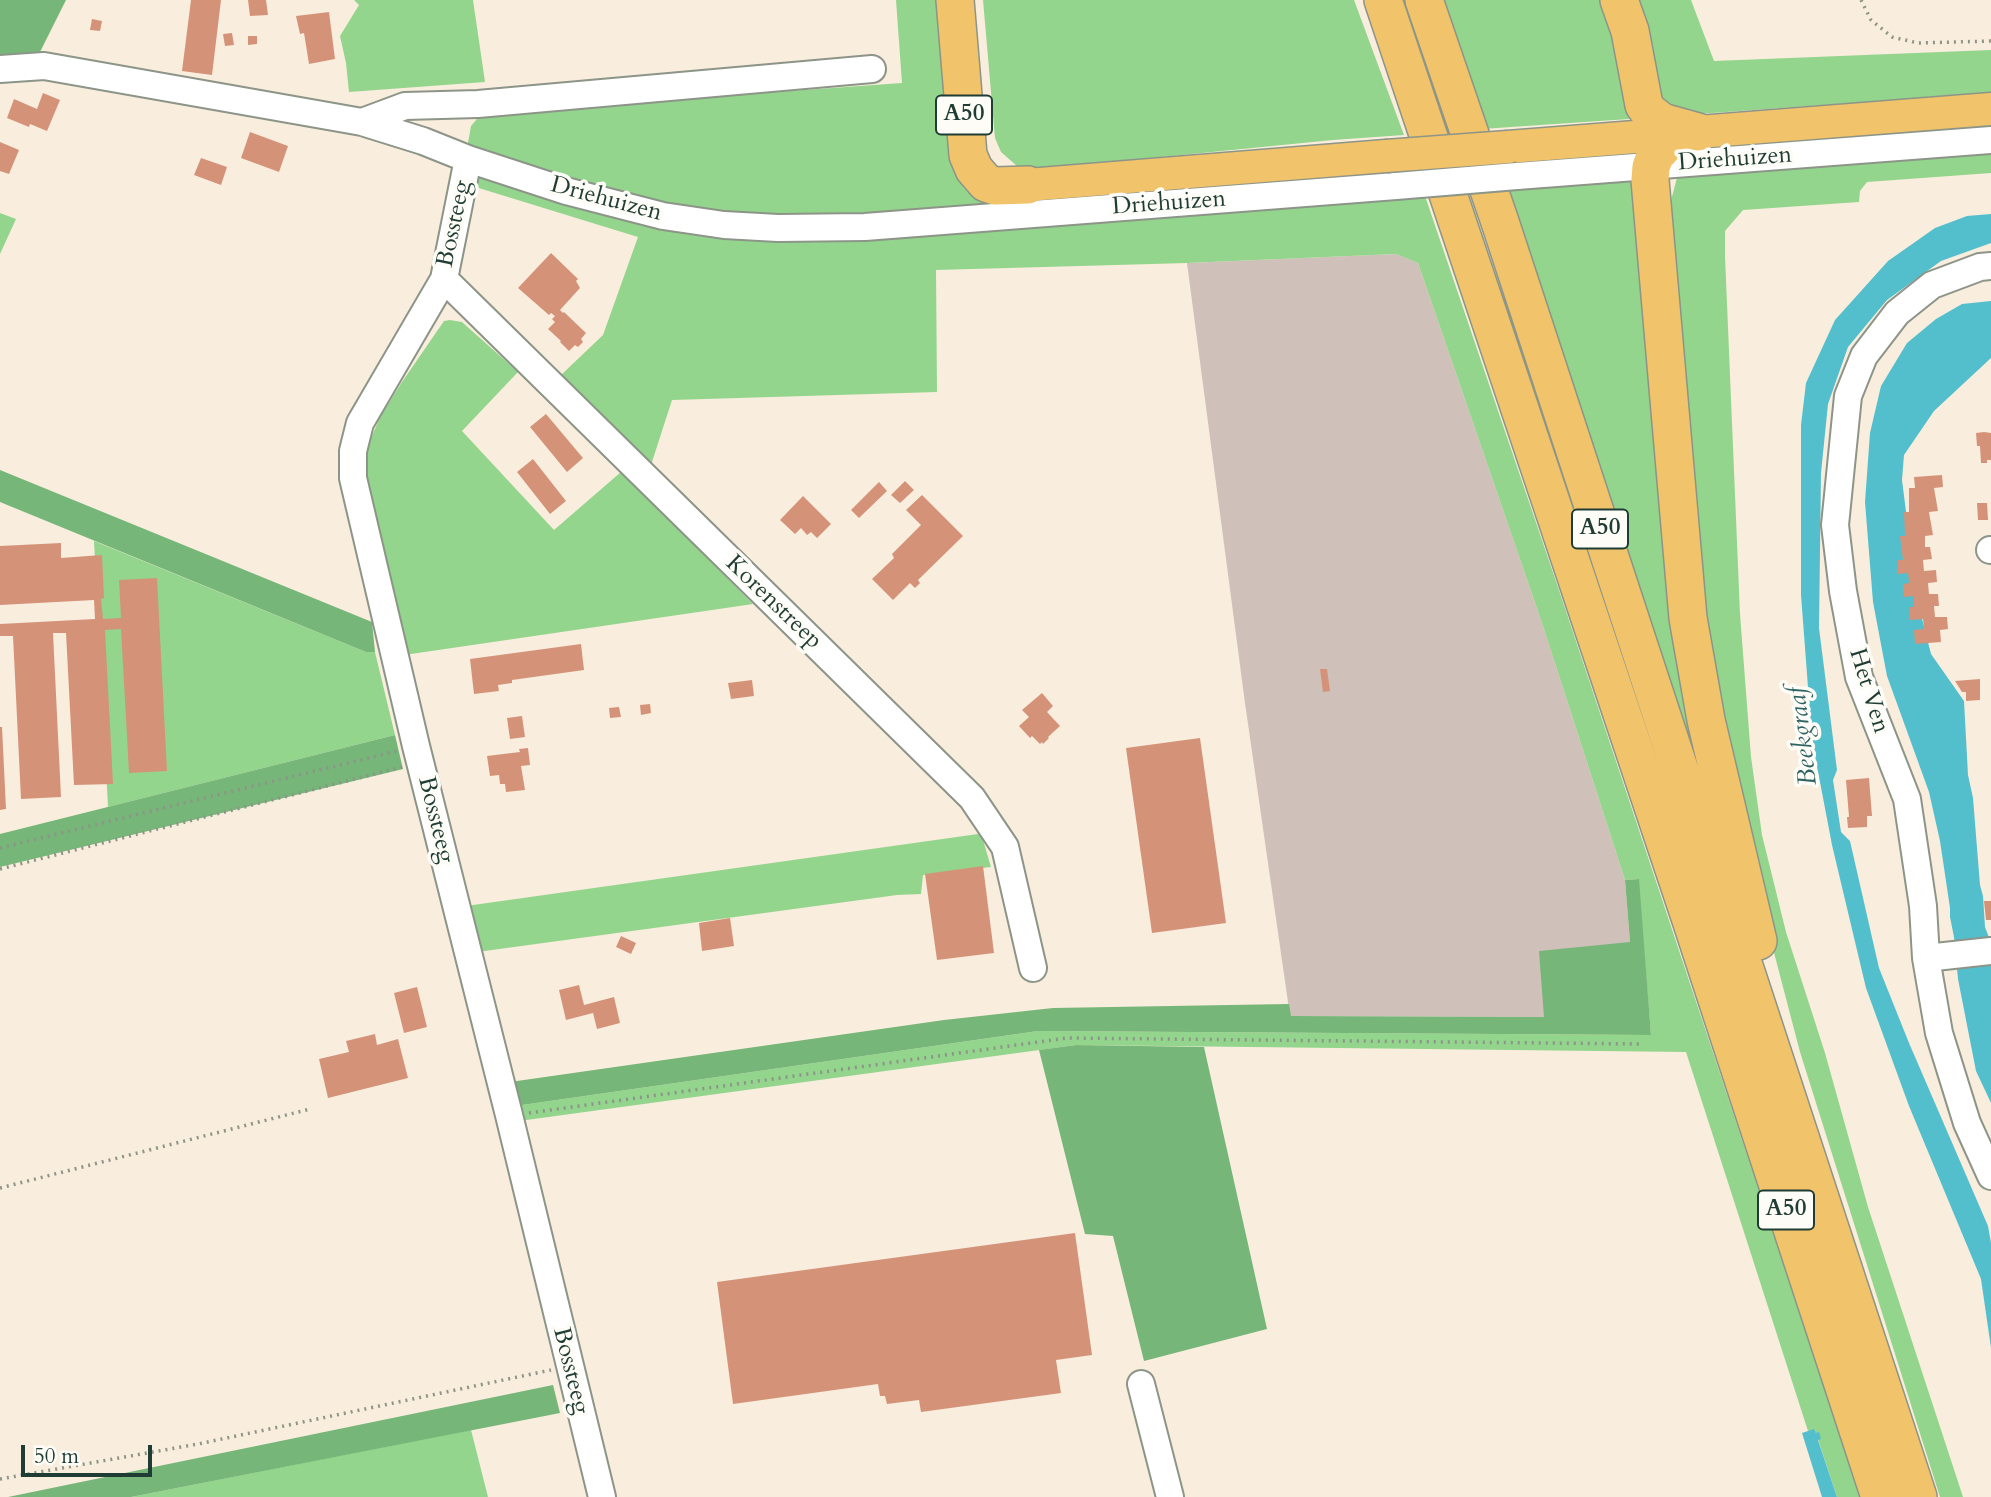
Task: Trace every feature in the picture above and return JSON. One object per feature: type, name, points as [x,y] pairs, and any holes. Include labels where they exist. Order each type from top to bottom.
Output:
[{"type":"highway","name":"A50","points":[[955,0],[968,155],[974,169],[986,183],[995,186],[1028,185]]},
{"type":"highway","name":"A50","points":[[978,0],[989,155],[999,173],[1012,181],[1028,185]]},
{"type":"highway","name":"A50","points":[[1362,0],[1401,103],[1453,211]]},
{"type":"highway","name":"A50","points":[[1383,0],[1880,1497]]},
{"type":"highway","name":"A50","points":[[1424,0],[1500,222],[1918,1497]]},
{"type":"highway","points":[[1619,0],[1630,31],[1644,105],[1662,122],[1689,133]]},
{"type":"highway","points":[[1651,167],[1655,156],[1665,145],[1689,133]]},
{"type":"highway","name":"A50","points":[[1651,167],[1688,618],[1709,732],[1760,946],[1774,1059]]},
{"type":"main road","name":"Driehuizen","points":[[1028,185],[1991,109]]},
{"type":"street","name":"Driehuizen","points":[[0,69],[44,66],[362,122],[566,191],[663,216],[724,225],[778,228],[865,227],[1991,140]]},
{"type":"street","points":[[362,122],[405,106],[478,104],[872,69]]},
{"type":"street","name":"Bossteeg","points":[[468,159],[444,279],[360,424],[353,451],[353,478],[418,754],[602,1497]]},
{"type":"street","name":"Het Ven","points":[[1991,266],[1980,267],[1932,285],[1897,313],[1864,356],[1848,396],[1835,525],[1843,591],[1859,677],[1907,799],[1923,906],[1937,957],[1939,1033],[1967,1123],[1991,1176]]},
{"type":"street","name":"Korenstreep","points":[[444,279],[972,799],[1005,847],[1033,968]]},
{"type":"street","points":[[1937,957],[1991,951]]},
{"type":"street","points":[[1141,1384],[1170,1497]]},
{"type":"path","points":[[1861,0],[1871,20],[1892,37],[1918,43],[1991,41]]},
{"type":"path","points":[[0,848],[418,754]]},
{"type":"path","points":[[0,869],[418,754]]},
{"type":"path","points":[[509,1115],[1067,1038],[1643,1044]]},
{"type":"path","points":[[0,1188],[310,1110]]},
{"type":"path","points":[[0,1479],[198,1444],[569,1366]]},
{"type":"shaded area","points":[[1396,254],[1418,263],[1542,623],[1625,880],[1630,942],[1544,1017],[1290,1016],[1245,703],[1187,263]]},
{"type":"green space","points":[[0,0],[66,0],[39,54],[0,60]]},
{"type":"green space","points":[[354,0],[473,0],[485,82],[349,92],[340,36],[359,5]]},
{"type":"green space","points":[[896,0],[948,0],[960,179],[972,196],[990,201],[990,206],[776,224],[674,211],[503,162],[468,143],[471,126],[482,113],[902,83]]},
{"type":"green space","points":[[983,0],[1354,0],[1404,135],[1030,170],[1017,166],[1001,152],[995,138]]},
{"type":"green space","points":[[1439,0],[1613,0],[1632,102],[1629,119],[1482,129]]},
{"type":"green space","points":[[1636,0],[1691,0],[1714,61],[1991,50],[1991,93],[1670,116],[1658,88]]},
{"type":"green space","points":[[1991,151],[1991,173],[1867,182],[1860,191],[1859,202],[1743,210],[1725,231],[1740,614],[1751,757],[1762,835],[1786,932],[1825,1053],[1868,1207],[1963,1497],[1940,1497],[1800,1052],[1725,765],[1693,547],[1670,204],[1678,174]]},
{"type":"green space","points":[[488,173],[820,240],[914,237],[1424,193],[1861,1497],[1837,1497],[1816,1433],[1814,1430],[1808,1431],[1686,1052],[1076,1045],[519,1121],[515,1106],[1038,1031],[1651,1035],[1638,879],[1625,880],[1542,623],[1418,263],[1396,254],[936,270],[937,392],[672,400],[651,465],[560,376],[603,335],[638,237],[469,185],[476,176]]},
{"type":"green space","points":[[1641,177],[1701,778],[1502,188]]},
{"type":"green space","points":[[0,213],[16,219],[0,254]]},
{"type":"green space","points":[[444,321],[462,322],[518,372],[462,431],[554,530],[621,472],[753,604],[404,655],[368,510],[364,463],[380,417]]},
{"type":"green space","points":[[0,470],[372,622],[375,652],[366,652],[0,502]]},
{"type":"green space","points":[[94,541],[366,652],[375,652],[395,735],[108,807]]},
{"type":"green space","points":[[395,735],[403,769],[0,867],[0,834]]},
{"type":"green space","points":[[978,834],[983,840],[991,867],[923,875],[921,894],[897,895],[477,952],[466,906]]},
{"type":"green space","points":[[1639,879],[1651,1035],[1038,1031],[515,1106],[510,1082],[944,1020],[1053,1008],[1289,1004],[1291,1016],[1544,1017],[1539,951],[1630,942],[1625,880]]},
{"type":"green space","points":[[1076,1045],[1204,1047],[1267,1329],[1144,1361],[1113,1236],[1085,1234],[1039,1050]]},
{"type":"green space","points":[[553,1385],[560,1413],[131,1497],[8,1497]]},
{"type":"green space","points":[[471,1430],[488,1497],[131,1497],[283,1467]]},
{"type":"water","points":[[1991,214],[1991,243],[1941,261],[1887,300],[1848,347],[1828,404],[1821,473],[1819,628],[1837,770],[1833,780],[1841,832],[1850,841],[1879,968],[1988,1226],[1991,1243],[1991,1348],[1981,1279],[1909,1106],[1866,988],[1832,845],[1812,740],[1801,595],[1801,425],[1806,383],[1835,320],[1888,261],[1935,228],[1967,216]]},
{"type":"water","points":[[1991,301],[1991,358],[1934,411],[1904,455],[1902,480],[1917,599],[1931,654],[1964,701],[1968,775],[1973,798],[1980,885],[1985,927],[1991,943],[1991,1103],[1976,1071],[1958,979],[1940,841],[1929,792],[1887,676],[1873,602],[1865,502],[1870,433],[1881,386],[1907,343],[1936,319],[1962,304]]},
{"type":"water","points":[[1814,1429],[1816,1433],[1819,1432],[1821,1439],[1818,1440],[1837,1497],[1822,1497],[1802,1433]]},
{"type":"building","points":[[191,0],[221,0],[212,75],[182,71]]},
{"type":"building","points":[[248,0],[266,0],[268,15],[250,16]]},
{"type":"building","points":[[329,12],[335,59],[309,64],[304,33],[300,34],[296,16]]},
{"type":"building","points":[[92,19],[102,21],[100,31],[90,30]]},
{"type":"building","points":[[232,33],[234,45],[225,46],[223,34]]},
{"type":"building","points":[[248,36],[257,36],[257,44],[248,45]]},
{"type":"building","points":[[43,93],[60,100],[47,131],[7,118],[14,99],[37,109]]},
{"type":"building","points":[[250,132],[288,146],[279,172],[241,158]]},
{"type":"building","points":[[0,142],[19,150],[9,174],[0,171]]},
{"type":"building","points":[[201,158],[227,167],[221,185],[194,175]]},
{"type":"building","points":[[551,253],[578,279],[576,281],[580,288],[560,310],[586,333],[581,339],[583,342],[569,351],[548,329],[555,322],[552,319],[555,316],[551,313],[549,315],[518,288]]},
{"type":"building","points":[[546,414],[583,458],[567,472],[530,427]]},
{"type":"building","points":[[1976,433],[1991,433],[1991,460],[1981,463]]},
{"type":"building","points":[[533,459],[566,501],[550,514],[517,472]]},
{"type":"building","points":[[1942,475],[1943,487],[1934,488],[1938,511],[1929,512],[1933,535],[1925,536],[1925,547],[1930,547],[1932,559],[1923,560],[1924,571],[1936,570],[1937,582],[1928,583],[1929,594],[1938,594],[1939,606],[1934,606],[1935,617],[1947,617],[1948,629],[1940,630],[1941,642],[1915,644],[1914,630],[1924,629],[1923,619],[1910,620],[1909,607],[1914,607],[1914,596],[1904,597],[1903,584],[1909,583],[1908,573],[1898,574],[1898,560],[1903,560],[1900,536],[1905,536],[1904,512],[1909,512],[1909,488],[1915,488],[1914,477]]},
{"type":"building","points":[[905,481],[914,490],[900,503],[891,495]]},
{"type":"building","points":[[879,482],[887,491],[859,518],[851,510]]},
{"type":"building","points":[[922,495],[963,536],[918,580],[920,583],[915,588],[910,583],[893,600],[872,579],[894,558],[892,554],[921,525],[906,510]]},
{"type":"building","points":[[803,496],[831,524],[817,538],[811,532],[807,535],[801,528],[795,534],[780,520]]},
{"type":"building","points":[[1977,503],[1987,503],[1988,520],[1978,520]]},
{"type":"building","points":[[61,543],[61,558],[102,555],[103,619],[121,618],[119,580],[157,578],[167,771],[129,773],[121,629],[105,630],[113,784],[74,785],[66,633],[53,633],[61,797],[21,799],[13,636],[0,636],[0,624],[95,619],[94,600],[0,605],[0,546]]},
{"type":"building","points":[[581,644],[584,670],[512,680],[512,683],[498,685],[499,691],[474,694],[470,659]]},
{"type":"building","points":[[1320,669],[1327,669],[1330,691],[1323,692]]},
{"type":"building","points":[[1980,679],[1980,700],[1966,701],[1966,692],[1962,692],[1955,681]]},
{"type":"building","points":[[752,680],[754,696],[731,699],[728,683]]},
{"type":"building","points":[[1042,693],[1053,706],[1047,712],[1060,726],[1040,744],[1019,726],[1029,717],[1022,710]]},
{"type":"building","points":[[650,704],[651,713],[641,715],[640,705]]},
{"type":"building","points":[[619,707],[621,717],[610,718],[609,708]]},
{"type":"building","points":[[522,716],[525,737],[510,739],[507,718]]},
{"type":"building","points":[[0,727],[6,809],[0,810]]},
{"type":"building","points":[[1200,738],[1226,923],[1152,933],[1126,748]]},
{"type":"building","points":[[528,748],[530,765],[521,766],[525,790],[506,792],[505,784],[500,784],[499,775],[490,776],[487,756],[520,752],[519,749]]},
{"type":"building","points":[[1869,778],[1872,816],[1867,816],[1867,827],[1848,828],[1846,780]]},
{"type":"building","points":[[983,866],[994,953],[937,960],[925,874]]},
{"type":"building","points":[[1984,901],[1991,901],[1991,920],[1986,920]]},
{"type":"building","points":[[730,918],[734,946],[702,951],[699,923]]},
{"type":"building","points":[[621,936],[636,943],[631,954],[616,947]]},
{"type":"building","points":[[579,985],[584,1005],[614,997],[620,1023],[597,1029],[593,1013],[566,1020],[559,990]]},
{"type":"building","points":[[417,987],[427,1027],[404,1033],[394,993]]},
{"type":"building","points":[[375,1034],[377,1045],[398,1039],[408,1078],[328,1098],[319,1059],[349,1052],[346,1041]]},
{"type":"building","points":[[1075,1233],[1092,1355],[1056,1360],[1061,1393],[921,1412],[919,1400],[887,1404],[885,1396],[880,1396],[878,1384],[733,1404],[717,1282]]},
{"type":"water label","name":"Beekgraaf","points":[[1804,736]]}]
